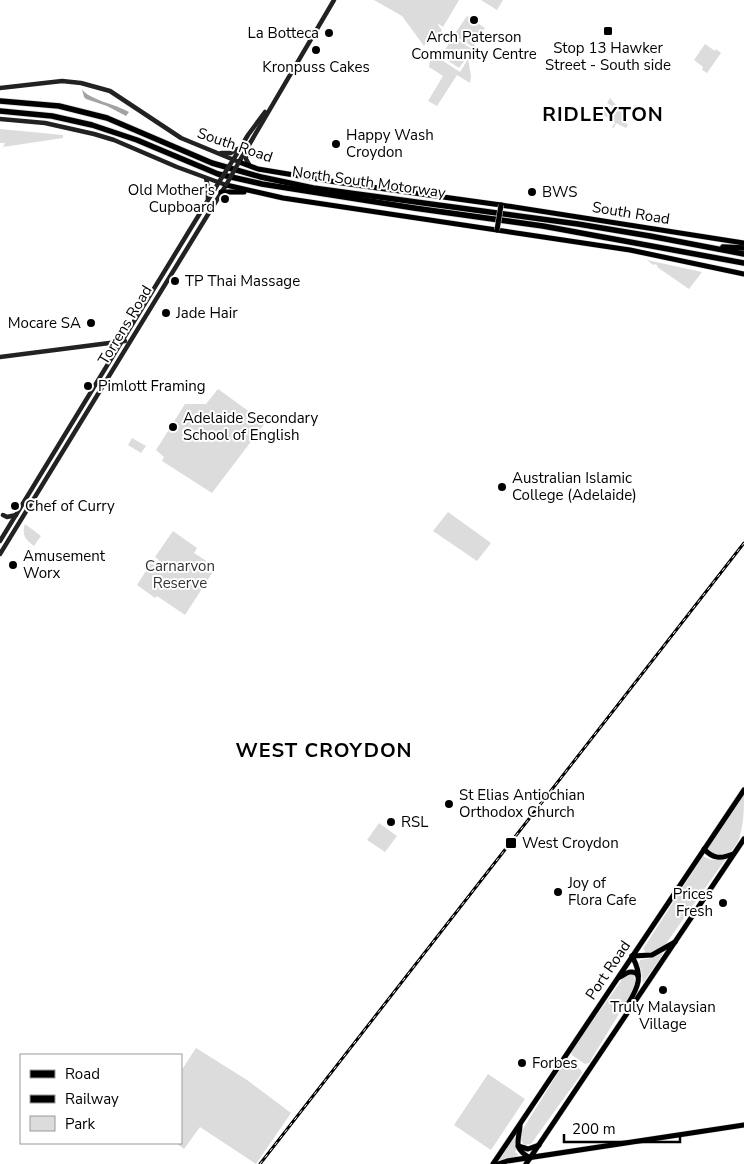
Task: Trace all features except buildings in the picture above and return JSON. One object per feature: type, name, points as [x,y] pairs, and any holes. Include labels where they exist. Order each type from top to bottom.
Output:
[{"type":"highway","name":"North South Motorway","points":[[0,101],[59,106],[107,118],[212,164],[260,177],[313,188],[578,224],[744,254]]},
{"type":"highway","name":"North South Motorway","points":[[0,111],[52,116],[92,125],[137,140],[218,174],[262,184],[566,230],[743,263]]},
{"type":"highway","points":[[708,247],[744,248]]},
{"type":"main road","name":"Torrens Road","points":[[0,554],[219,182],[246,149],[334,0]]},
{"type":"main road","name":"South Road","points":[[0,88],[62,81],[91,85],[110,91],[182,138],[251,166],[342,183],[500,205],[744,243]]},
{"type":"main road","name":"Torrens Road","points":[[0,540],[226,185],[242,144],[262,115],[270,107]]},
{"type":"main road","points":[[0,119],[45,123],[94,134],[114,140],[206,178],[255,192],[630,250],[744,274]]},
{"type":"main road","points":[[217,153],[232,153],[242,144]]},
{"type":"main road","points":[[246,149],[246,159],[251,166]]},
{"type":"main road","points":[[206,178],[209,192],[208,202]]},
{"type":"main road","points":[[221,192],[255,192]]},
{"type":"main road","points":[[497,230],[500,205]]},
{"type":"main road","points":[[0,357],[126,342]]},
{"type":"main road","points":[[3,515],[7,517],[16,515]]},
{"type":"main road","points":[[9,527],[14,532]]},
{"type":"main road","points":[[5,532],[10,538]]},
{"type":"main road","name":"Port Road","points":[[493,1164],[744,790]]},
{"type":"main road","points":[[526,1164],[744,839]]},
{"type":"main road","points":[[704,849],[716,858],[724,858],[734,854]]},
{"type":"main road","points":[[630,1008],[628,1004],[638,987],[639,978],[638,968],[632,956],[652,955],[675,942]]},
{"type":"main road","points":[[617,978],[632,971],[636,972],[639,978]]},
{"type":"main road","points":[[520,1123],[517,1135],[518,1146],[523,1154],[530,1158]]},
{"type":"main road","points":[[498,1164],[507,1161],[744,1125]]},
{"type":"main road","points":[[518,1146],[528,1149],[538,1145]]},
{"type":"green space","points":[[374,0],[459,0],[443,27],[438,25],[442,30],[437,39],[432,34],[424,46],[402,16]]},
{"type":"green space","points":[[481,0],[503,0],[497,10]]},
{"type":"green space","points":[[467,16],[485,28],[473,47],[454,35]]},
{"type":"green space","points":[[453,37],[472,49],[459,68],[441,56]]},
{"type":"green space","points":[[705,44],[721,53],[707,73],[694,60]]},
{"type":"green space","points":[[434,55],[460,72],[468,59],[471,76],[470,83],[457,75],[437,106],[428,101],[443,76],[429,67]]},
{"type":"green space","points":[[610,98],[615,104],[626,110],[625,112],[628,115],[624,122],[628,125],[626,128],[616,123],[614,128],[612,127],[615,122],[602,114],[604,110],[608,112],[612,106],[607,103]]},
{"type":"green space","points":[[0,129],[63,135],[63,138],[3,147],[5,143],[0,143]]},
{"type":"green space","points":[[647,260],[702,272],[689,289]]},
{"type":"green space","points":[[218,389],[265,423],[212,493],[162,461],[164,457],[156,450],[185,404],[206,404]]},
{"type":"green space","points":[[132,438],[146,446],[141,453],[128,445]]},
{"type":"green space","points":[[448,512],[491,543],[477,561],[433,531]]},
{"type":"green space","points":[[25,524],[41,536],[34,546],[25,537]]},
{"type":"green space","name":"Carnarvon Reserve","points":[[173,531],[197,548],[194,553],[216,567],[185,615],[137,585],[151,563],[155,565],[159,560],[155,557]]},
{"type":"green space","points":[[744,793],[741,833],[733,850],[726,855],[717,857],[707,849]]},
{"type":"green space","points":[[379,823],[397,836],[385,852],[367,840]]},
{"type":"green space","points":[[703,856],[711,860],[725,860],[665,945],[656,952],[642,956],[645,951],[643,949]]},
{"type":"green space","points":[[662,953],[643,983],[639,964],[640,960],[653,958]]},
{"type":"green space","points":[[631,974],[634,975],[636,986],[589,1063],[585,1064],[572,1055],[571,1051],[624,977]]},
{"type":"green space","points":[[196,1048],[247,1080],[291,1113],[256,1164],[200,1127],[184,1149],[177,1144],[182,1144],[182,1069]]},
{"type":"green space","points":[[566,1060],[581,1070],[582,1073],[531,1144],[524,1145],[520,1138],[521,1132]]},
{"type":"green space","points":[[488,1074],[525,1099],[491,1150],[454,1125]]},
{"type":"green space","points":[[513,1137],[515,1138],[517,1157],[500,1161],[499,1159]]},
{"type":"shaded area","points":[[82,89],[85,93],[96,99],[129,112],[126,116],[107,106],[86,99]]},
{"type":"railway","points":[[260,1164],[744,543]]},
{"type":"place","name":"Arch Paterson Community Centre","points":[[474,20]]},
{"type":"place","name":"Stop 13 Hawker Street - South side","points":[[608,31]]},
{"type":"place","name":"La Botteca","points":[[329,33]]},
{"type":"place","name":"Kronpuss Cakes","points":[[316,50]]},
{"type":"place","name":"Happy Wash Croydon","points":[[336,144]]},
{"type":"place","name":"BWS","points":[[532,192]]},
{"type":"place","name":"Old Mother's Cupboard","points":[[225,199]]},
{"type":"place","name":"TP Thai Massage","points":[[175,281]]},
{"type":"place","name":"Jade Hair","points":[[166,313]]},
{"type":"place","name":"Mocare SA","points":[[91,323]]},
{"type":"place","name":"Pimlott Framing","points":[[88,386]]},
{"type":"place","name":"Adelaide Secondary School of English","points":[[173,427]]},
{"type":"place","name":"Australian Islamic College (Adelaide)","points":[[502,487]]},
{"type":"place","name":"Chef of Curry","points":[[15,506]]},
{"type":"place","name":"Amusement Worx","points":[[13,565]]},
{"type":"place","name":"St Elias Antiochian Orthodox Church","points":[[449,804]]},
{"type":"place","name":"RSL","points":[[391,822]]},
{"type":"place","name":"West Croydon","points":[[511,843]]},
{"type":"place","name":"Joy of Flora Cafe","points":[[558,892]]},
{"type":"place","name":"Prices Fresh","points":[[723,903]]},
{"type":"place","name":"Truly Malaysian Village","points":[[663,990]]},
{"type":"place","name":"Forbes","points":[[522,1063]]},
{"type":"district","name":"RIDLEYTON","points":[[603,114]]},
{"type":"district","name":"WEST CROYDON","points":[[324,750]]}]
